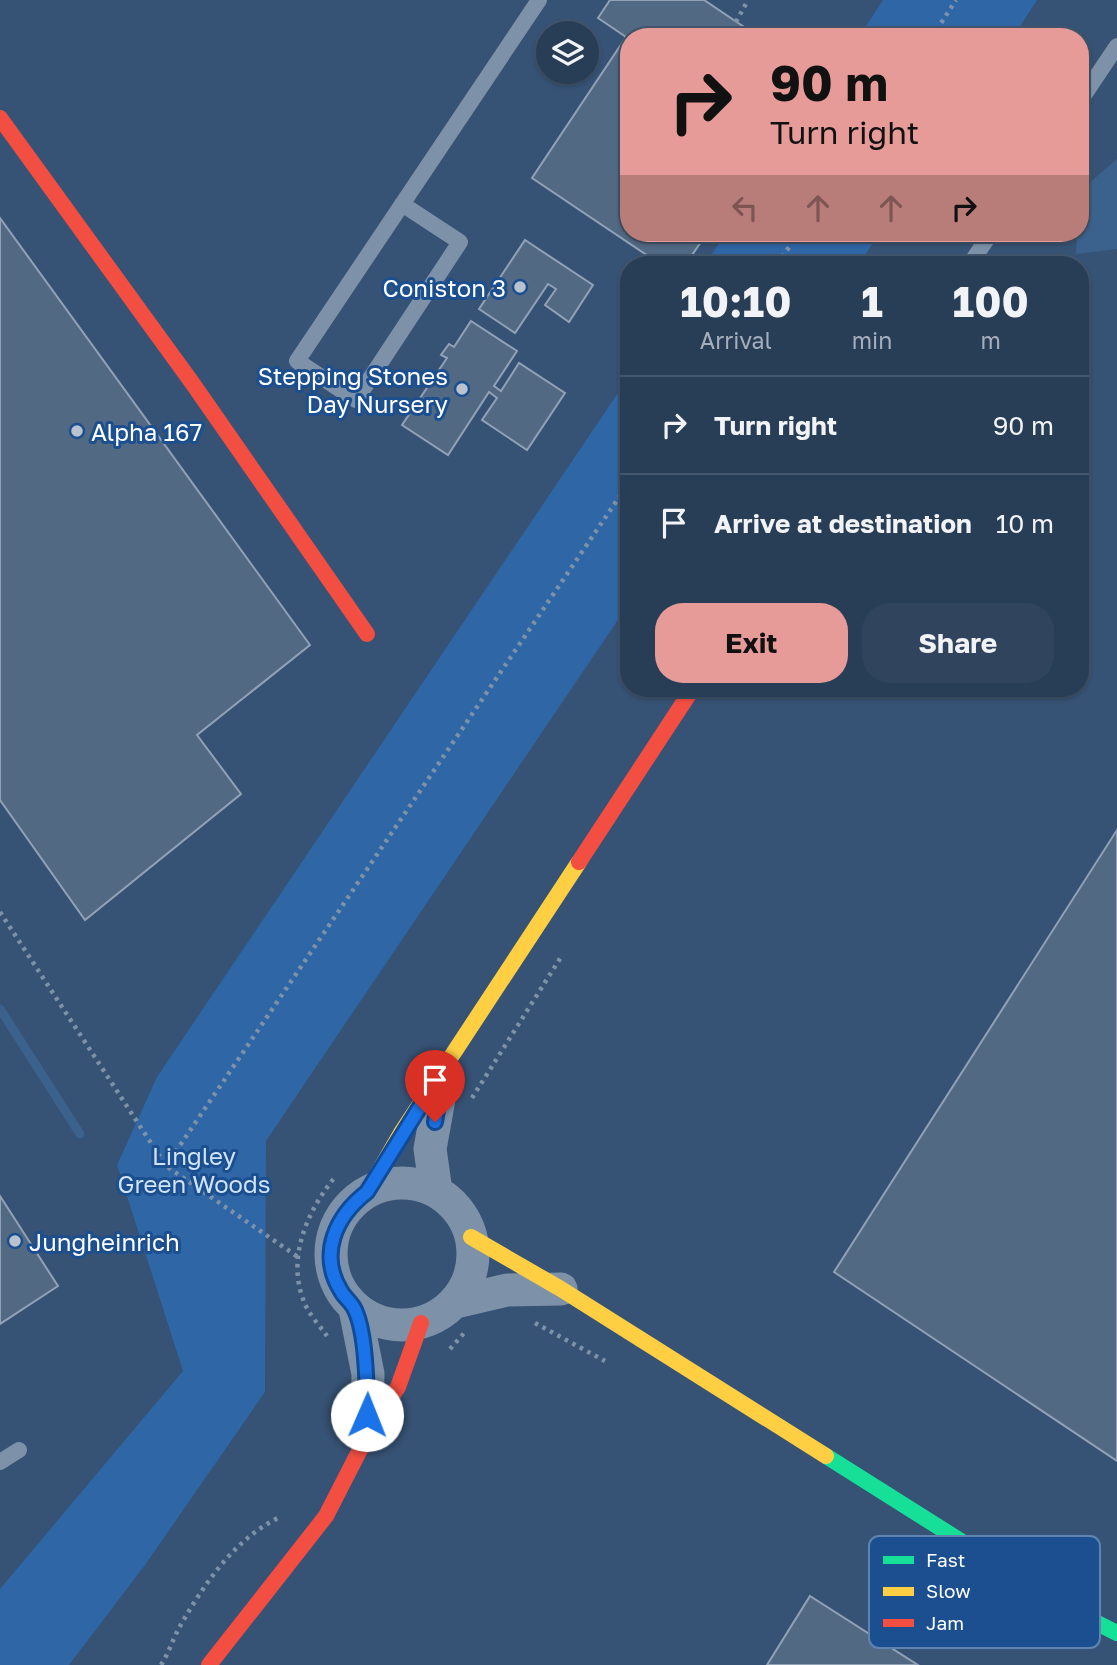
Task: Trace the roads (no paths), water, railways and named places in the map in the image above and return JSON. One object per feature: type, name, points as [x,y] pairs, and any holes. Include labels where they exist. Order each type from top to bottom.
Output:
[{"type":"street","points":[[0,118],[193,384],[367,634]]},
{"type":"street","points":[[367,1192],[444,1068],[687,697]]},
{"type":"street","points":[[436,1191],[430,1149],[444,1068]]},
{"type":"street","points":[[463,1315],[473,1260],[471,1237],[454,1206],[436,1191],[413,1183],[401,1183],[389,1184],[367,1192],[349,1206],[336,1225],[330,1247],[332,1270],[340,1291],[355,1309],[375,1321],[397,1326],[421,1324],[438,1317],[463,1315],[507,1290],[561,1289]]},
{"type":"street","points":[[471,1237],[561,1289],[952,1536]]},
{"type":"street","points":[[355,1309],[368,1374],[367,1436]]},
{"type":"street","points":[[209,1665],[326,1516],[367,1436],[398,1387],[421,1324]]},
{"type":"street","points":[[1100,1624],[1117,1633]]},
{"type":"lane","points":[[402,204],[460,242],[356,400],[297,361],[538,0]]},
{"type":"lane","points":[[1089,88],[1117,46]]},
{"type":"lane","points":[[0,1462],[19,1450]]},
{"type":"waterway","points":[[0,1009],[80,1134]]},
{"type":"place","name":"Coniston 3","points":[[520,287]]},
{"type":"place","name":"Stepping Stones Day Nursery","points":[[462,389]]},
{"type":"place","name":"Alpha 167","points":[[77,431]]},
{"type":"place","name":"Jungheinrich","points":[[15,1241]]},
{"type":"park label","name":"Lingley Green Woods","points":[[194,1169]]}]
